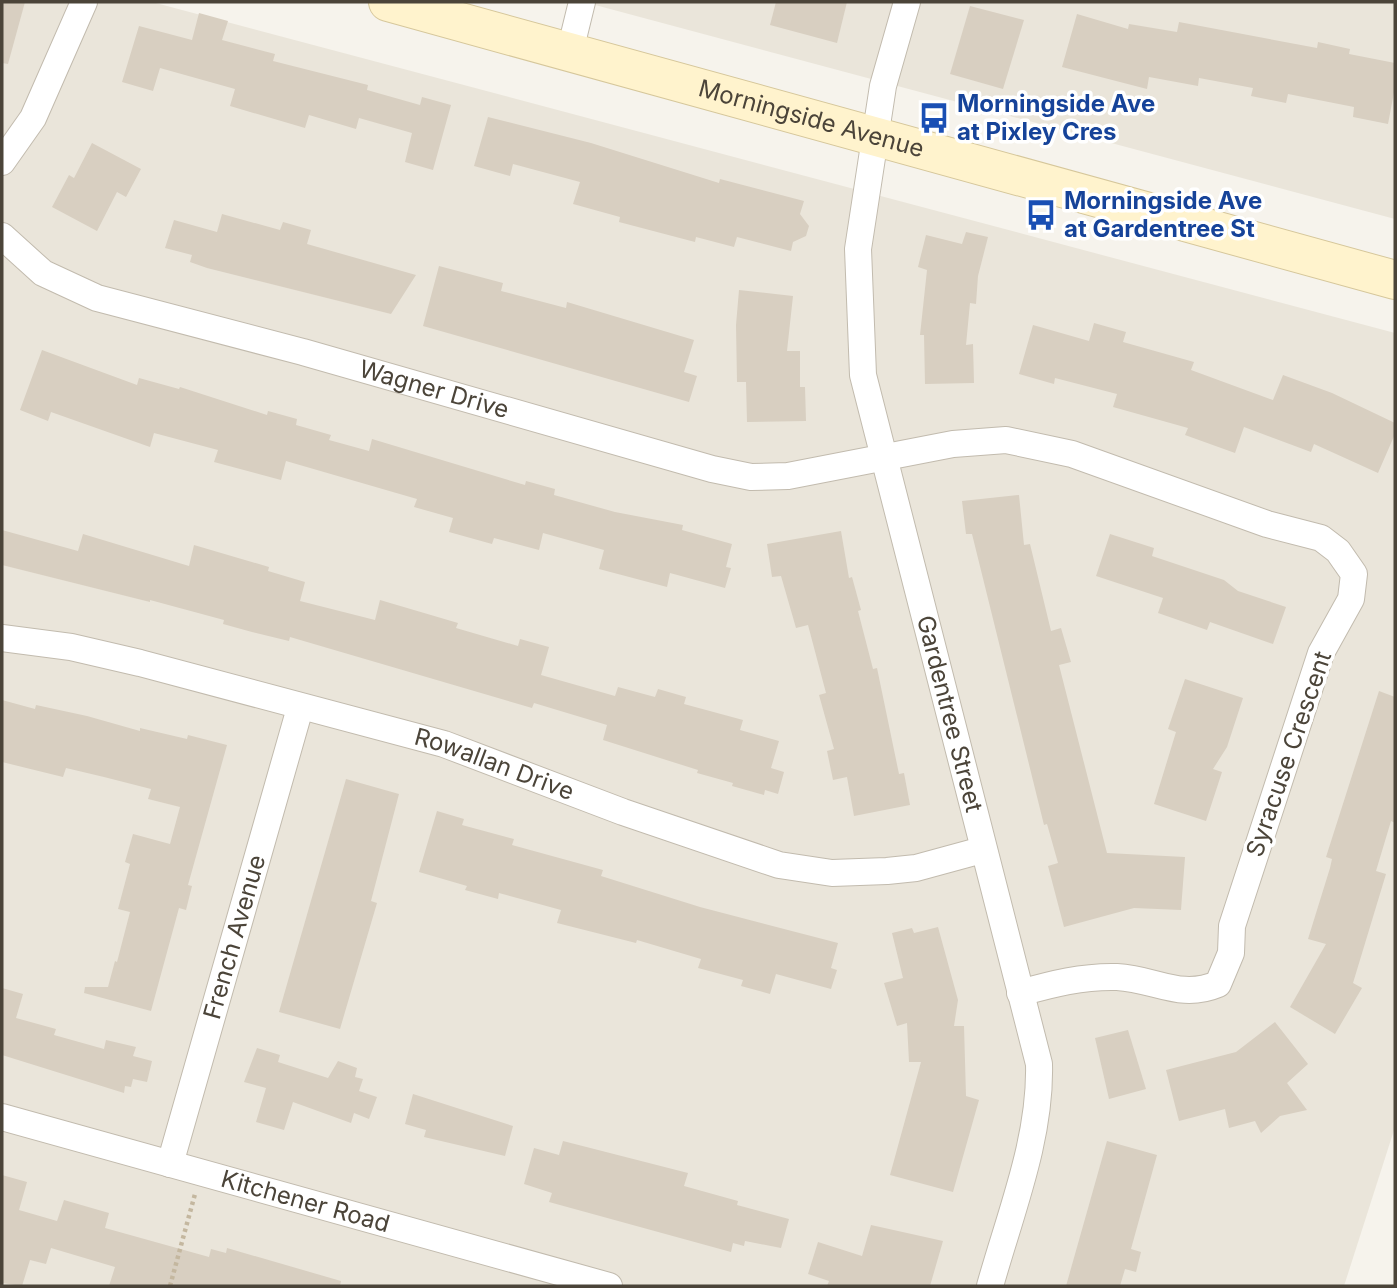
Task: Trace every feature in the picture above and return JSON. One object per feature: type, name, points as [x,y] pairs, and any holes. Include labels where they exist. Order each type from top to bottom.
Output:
[{"type":"main road","name":"Morningside Avenue","points":[[388,2],[1395,280]]},
{"type":"street","points":[[2,162],[33,118],[84,2]]},
{"type":"street","points":[[570,51],[582,2]]},
{"type":"street","name":"Gardentree Street","points":[[907,2],[883,86],[858,249],[859,345],[863,375],[883,457],[1039,1064],[1040,1096],[1033,1135],[990,1286]]},
{"type":"street","name":"Wagner Drive","points":[[2,236],[43,273],[97,298],[316,356],[712,469],[751,477],[788,476],[883,457]]},
{"type":"street","name":"Syracuse Crescent","points":[[883,457],[953,444],[1006,440],[1073,454],[1267,524],[1321,538],[1338,551],[1354,574],[1351,599],[1321,653],[1233,926],[1231,953],[1219,984],[1191,992],[1137,978],[1089,976],[1020,993]]},
{"type":"street","name":"Rowallan Drive","points":[[2,638],[71,647],[140,663],[300,708],[444,744],[622,811],[779,864],[832,873],[887,871],[916,868],[982,850]]},
{"type":"street","name":"French Avenue","points":[[170,1164],[300,708]]},
{"type":"street","name":"Kitchener Road","points":[[2,1117],[609,1286]]},
{"type":"path","points":[[170,1286],[196,1193]]},
{"type":"shaded area","points":[[2,2],[152,2],[1395,333],[1395,1127],[1344,1286],[2,1286]]},
{"type":"shaded area","points":[[584,2],[1395,2],[1395,219]]},
{"type":"building","points":[[2,2],[25,2],[8,64],[2,63]]},
{"type":"building","points":[[776,2],[847,2],[837,43],[770,25]]},
{"type":"building","points":[[970,6],[1024,20],[1003,89],[950,74]]},
{"type":"building","points":[[199,13],[228,21],[222,40],[275,54],[273,61],[368,85],[367,90],[420,105],[422,97],[451,105],[433,170],[405,162],[412,133],[359,118],[356,129],[309,115],[305,128],[230,106],[235,89],[160,68],[153,91],[122,82],[139,26],[192,40]]},
{"type":"building","points":[[1077,14],[1128,29],[1129,24],[1177,32],[1179,22],[1317,48],[1318,42],[1350,49],[1349,54],[1395,63],[1395,87],[1388,124],[1353,117],[1354,107],[1288,94],[1286,103],[1251,96],[1253,88],[1199,78],[1198,86],[1149,77],[1147,89],[1062,67]]},
{"type":"building","points":[[488,117],[591,143],[719,183],[720,179],[804,201],[800,214],[809,226],[806,236],[793,242],[791,251],[737,237],[734,247],[696,237],[695,242],[619,222],[620,217],[573,204],[580,182],[513,164],[510,176],[474,166]]},
{"type":"building","points":[[92,143],[141,169],[126,197],[117,192],[97,231],[52,207],[69,175],[74,178]]},
{"type":"building","points":[[222,214],[280,230],[283,222],[311,230],[307,244],[416,275],[391,314],[207,268],[190,262],[192,255],[165,248],[174,220],[217,232]]},
{"type":"building","points":[[966,232],[988,237],[978,276],[976,304],[970,303],[966,345],[973,344],[974,383],[925,384],[924,335],[920,335],[927,270],[918,267],[926,235],[962,244]]},
{"type":"building","points":[[439,266],[503,283],[501,291],[566,308],[567,302],[694,340],[684,372],[697,376],[689,402],[423,326]]},
{"type":"building","points":[[739,290],[793,296],[787,351],[800,351],[800,387],[805,387],[806,421],[747,422],[746,382],[737,382],[736,325]]},
{"type":"building","points":[[1094,323],[1126,332],[1123,342],[1194,362],[1191,370],[1273,400],[1283,375],[1332,393],[1395,423],[1395,434],[1378,473],[1314,444],[1311,452],[1244,427],[1235,453],[1185,435],[1188,428],[1113,407],[1117,394],[1055,378],[1054,384],[1019,374],[1033,325],[1089,341]]},
{"type":"building","points":[[42,350],[137,385],[139,378],[179,389],[180,387],[267,415],[268,411],[297,419],[296,425],[331,435],[329,440],[369,451],[372,439],[525,485],[526,481],[555,489],[554,495],[615,512],[683,525],[682,530],[732,544],[726,567],[731,568],[725,588],[670,573],[667,587],[599,569],[604,550],[543,533],[539,550],[494,538],[492,544],[449,532],[453,518],[414,507],[417,499],[286,461],[281,480],[214,462],[218,450],[154,433],[150,447],[51,412],[48,421],[20,410]]},
{"type":"building","points":[[1019,495],[1024,545],[1030,544],[1051,631],[1061,628],[1071,662],[1059,665],[1107,853],[1185,857],[1181,910],[1134,908],[1064,927],[1048,866],[1058,863],[1047,824],[1044,825],[972,534],[966,534],[962,501]]},
{"type":"building","points":[[2,530],[78,551],[83,534],[189,566],[194,545],[269,567],[268,571],[305,582],[300,601],[375,620],[380,600],[458,623],[456,628],[518,646],[520,639],[549,647],[541,675],[615,696],[618,687],[655,697],[658,689],[686,697],[684,704],[743,720],[740,730],[779,741],[771,768],[784,772],[778,794],[765,790],[764,795],[732,786],[733,783],[697,773],[698,770],[603,740],[607,725],[534,703],[532,708],[290,637],[289,641],[252,632],[223,624],[224,620],[150,600],[2,565]]},
{"type":"building","points":[[841,531],[849,578],[852,577],[861,610],[858,611],[873,669],[877,668],[899,774],[904,773],[910,805],[854,816],[847,777],[833,780],[827,751],[834,749],[819,695],[826,693],[808,625],[796,628],[781,576],[772,577],[767,544]]},
{"type":"building","points":[[1110,534],[1154,548],[1152,556],[1224,580],[1238,591],[1286,607],[1273,644],[1210,622],[1207,630],[1158,613],[1163,598],[1096,576]]},
{"type":"building","points":[[1185,679],[1243,698],[1227,747],[1213,769],[1222,772],[1206,821],[1154,804],[1176,732],[1168,729]]},
{"type":"building","points":[[1379,691],[1395,697],[1395,823],[1391,821],[1376,871],[1386,874],[1353,983],[1362,988],[1335,1034],[1290,1007],[1326,944],[1308,939],[1332,859],[1326,857]]},
{"type":"building","points":[[2,700],[35,709],[36,705],[87,716],[140,731],[140,728],[187,739],[188,735],[227,745],[188,885],[192,886],[186,910],[179,908],[151,1011],[84,993],[85,987],[108,987],[115,961],[117,962],[130,912],[118,909],[130,864],[125,862],[133,834],[170,844],[180,807],[148,799],[151,789],[104,777],[66,768],[63,777],[2,762]]},
{"type":"building","points":[[346,779],[399,794],[371,901],[377,903],[340,1029],[279,1012]]},
{"type":"building","points":[[437,811],[464,819],[462,825],[514,839],[512,845],[603,870],[601,876],[700,907],[838,943],[831,968],[837,970],[831,989],[776,974],[770,994],[741,986],[743,980],[698,968],[701,959],[637,940],[636,943],[557,923],[561,910],[499,893],[498,899],[465,890],[467,886],[419,872]]},
{"type":"building","points":[[938,927],[958,1000],[954,1026],[964,1026],[966,1096],[979,1100],[953,1192],[890,1175],[921,1062],[909,1062],[907,1023],[897,1026],[884,983],[903,978],[892,933],[912,928],[914,933]]},
{"type":"building","points":[[2,988],[23,994],[16,1018],[56,1029],[54,1035],[104,1049],[106,1040],[136,1047],[133,1056],[152,1061],[147,1082],[133,1079],[131,1087],[125,1086],[124,1093],[2,1055]]},
{"type":"building","points":[[1275,1022],[1308,1064],[1287,1083],[1307,1110],[1280,1116],[1261,1133],[1255,1121],[1229,1128],[1225,1109],[1179,1121],[1166,1070],[1236,1052]]},
{"type":"building","points":[[1128,1030],[1146,1089],[1109,1099],[1095,1038]]},
{"type":"building","points":[[257,1048],[280,1055],[278,1062],[328,1078],[338,1061],[357,1068],[355,1077],[363,1079],[359,1091],[377,1097],[369,1119],[354,1113],[351,1123],[293,1102],[284,1130],[256,1122],[266,1088],[244,1082]]},
{"type":"building","points":[[413,1094],[513,1126],[505,1156],[424,1137],[426,1130],[405,1124]]},
{"type":"building","points":[[563,1141],[688,1173],[684,1186],[738,1201],[737,1205],[789,1219],[781,1248],[745,1241],[744,1246],[733,1243],[731,1252],[549,1202],[552,1193],[524,1184],[534,1148],[559,1155]]},
{"type":"building","points":[[1107,1141],[1157,1155],[1131,1249],[1141,1252],[1136,1272],[1125,1269],[1120,1286],[1066,1286]]},
{"type":"building","points":[[2,1175],[27,1182],[19,1210],[57,1221],[64,1200],[109,1213],[105,1228],[209,1257],[211,1249],[226,1253],[227,1248],[341,1281],[340,1286],[109,1286],[115,1267],[51,1248],[46,1264],[30,1260],[22,1286],[2,1283]]},
{"type":"building","points":[[871,1225],[943,1241],[930,1286],[827,1286],[829,1281],[808,1274],[818,1242],[862,1256]]},
{"type":"place","name":"Morningside Ave at Pixley Cres","points":[[934,118]]},
{"type":"place","name":"Morningside Ave at Gardentree St","points":[[1041,215]]}]
